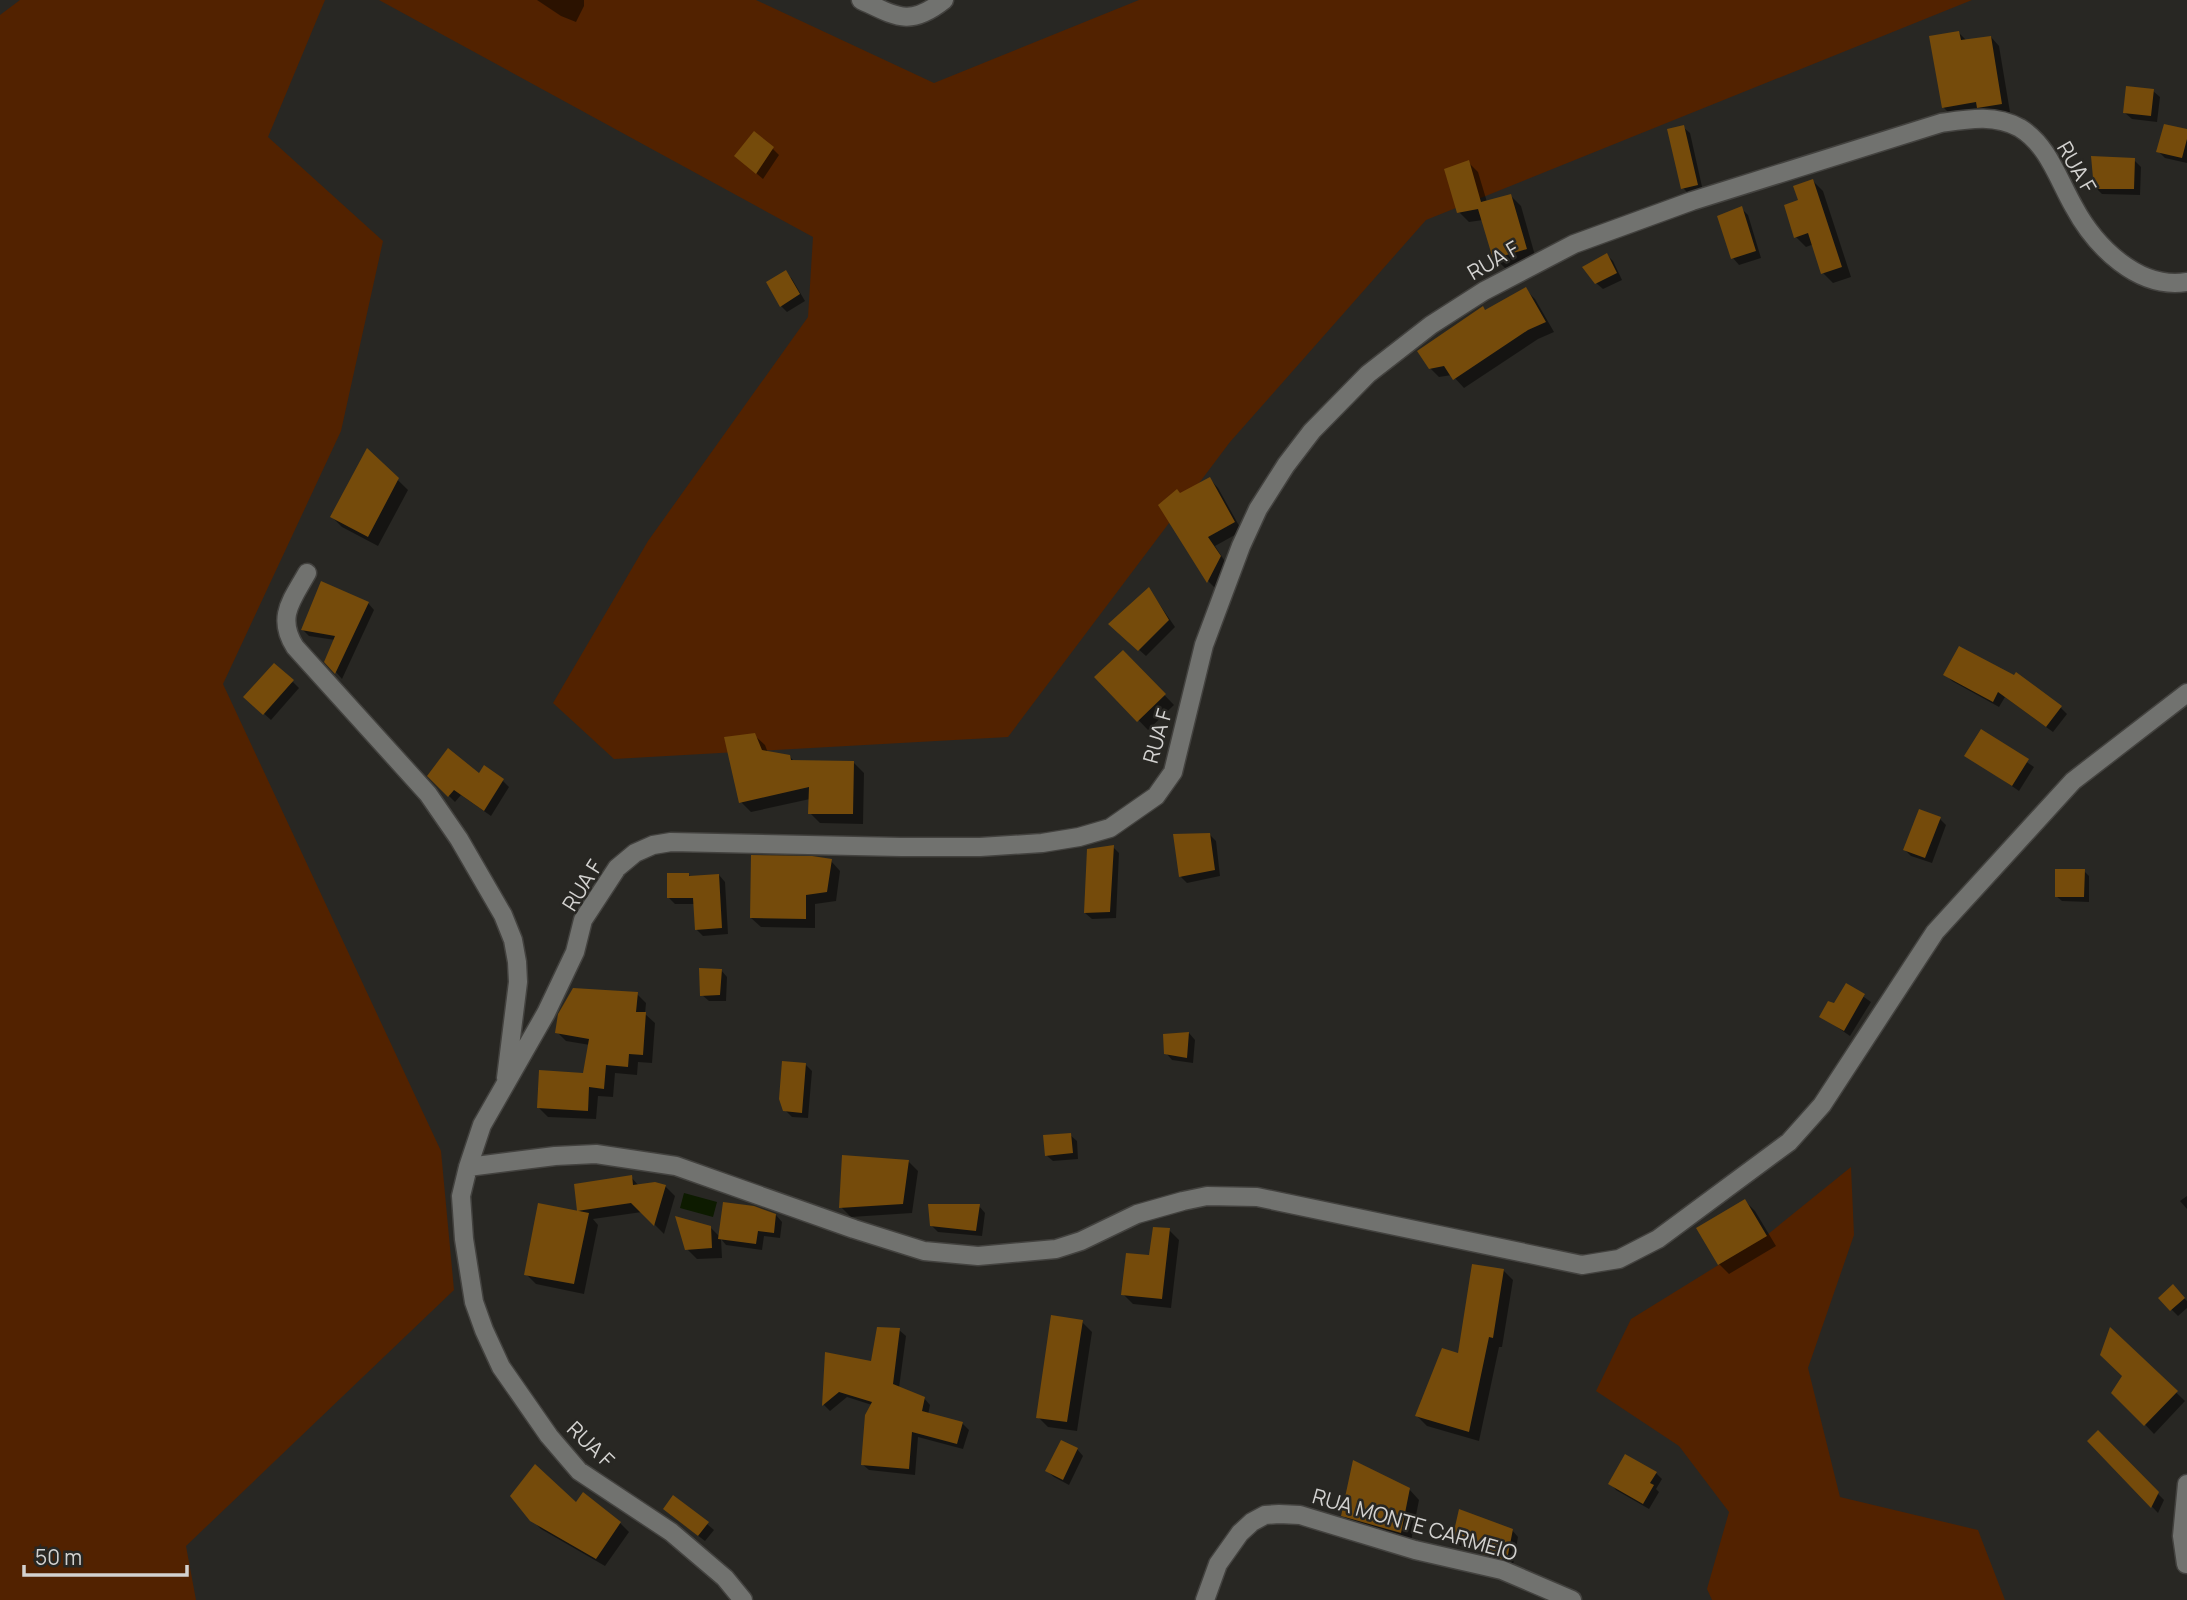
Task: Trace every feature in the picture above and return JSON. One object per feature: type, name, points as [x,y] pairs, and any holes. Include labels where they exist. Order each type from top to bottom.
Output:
[{"type":"street","points":[[861,0],[900,18],[927,13],[944,0]]},
{"type":"street","name":"RUA F","points":[[743,1600],[725,1578],[671,1532],[579,1471],[549,1436],[501,1367],[474,1302],[468,1272],[461,1196],[482,1125],[505,1089],[546,1013],[575,953],[583,920],[617,869],[635,853],[653,845],[671,842],[980,847],[1042,843],[1079,837],[1110,828],[1156,796],[1173,772],[1204,645],[1225,584],[1258,509],[1312,431],[1392,353],[1484,291],[1574,244],[1692,201],[1941,123],[1973,118],[1997,119],[2032,137],[2046,153],[2075,210],[2098,241],[2125,266],[2160,282],[2187,282]]},
{"type":"street","points":[[307,573],[289,606],[286,633],[428,793],[488,888],[513,940],[518,982],[505,1089]]},
{"type":"street","points":[[468,1167],[555,1156],[596,1154],[676,1166],[854,1230],[924,1251],[978,1256],[1056,1249],[1081,1241],[1158,1206],[1207,1196],[1257,1197],[1582,1265],[1619,1259],[1658,1239],[1790,1142],[1822,1104],[1935,932],[2073,781],[2187,692]]},
{"type":"street","points":[[2187,1484],[2182,1536],[2187,1565]]},
{"type":"street","name":"RUA MONTE CARMEIO","points":[[1205,1600],[1219,1564],[1240,1532],[1265,1515],[1279,1514],[1300,1515],[1415,1550],[1502,1570],[1572,1600]]},
{"type":"shaded area","points":[[20,0],[325,0],[268,137],[383,241],[341,431],[223,684],[441,1151],[454,1290],[186,1546],[196,1600],[0,1600],[0,15]]},
{"type":"shaded area","points":[[379,0],[756,0],[934,83],[1139,0],[1972,0],[1426,220],[1230,442],[1008,737],[614,759],[553,703],[648,541],[808,317],[813,237]]},
{"type":"shaded area","points":[[1851,1167],[1854,1235],[1808,1368],[1840,1497],[1978,1530],[2005,1600],[1712,1600],[1707,1589],[1729,1512],[1679,1446],[1596,1391],[1631,1319],[1767,1235]]},
{"type":"shaded area","points":[[684,1193],[717,1202],[713,1217],[680,1208]]},
{"type":"building","points":[[1959,31],[1961,40],[1991,36],[2002,104],[1977,108],[1976,102],[1942,108],[1929,36]]},
{"type":"building","points":[[2126,86],[2154,89],[2151,116],[2123,113]]},
{"type":"building","points":[[2164,124],[2187,129],[2182,158],[2156,152]]},
{"type":"building","points":[[1684,125],[1698,185],[1681,189],[1667,129]]},
{"type":"building","points":[[754,131],[774,147],[756,174],[734,156]]},
{"type":"building","points":[[2091,156],[2135,158],[2134,189],[2094,189]]},
{"type":"building","points":[[1469,160],[1481,202],[1511,194],[1527,249],[1493,259],[1478,209],[1457,213],[1444,169]]},
{"type":"building","points":[[1813,179],[1842,267],[1821,274],[1808,233],[1794,238],[1784,205],[1798,200],[1793,186]]},
{"type":"building","points":[[1742,206],[1756,251],[1731,259],[1717,216]]},
{"type":"building","points":[[1607,253],[1617,273],[1595,284],[1582,267]]},
{"type":"building","points":[[786,270],[800,294],[780,307],[766,282]]},
{"type":"building","points":[[1526,287],[1546,322],[1528,330],[1453,380],[1444,366],[1429,369],[1417,351],[1483,306],[1485,310]]},
{"type":"building","points":[[367,448],[399,478],[368,537],[330,517]]},
{"type":"building","points":[[1210,477],[1235,522],[1208,537],[1221,556],[1207,583],[1158,505],[1177,489],[1180,493]]},
{"type":"building","points":[[321,581],[369,602],[335,674],[324,662],[335,636],[301,630]]},
{"type":"building","points":[[1149,587],[1169,620],[1138,651],[1108,624]]},
{"type":"building","points":[[1959,646],[2014,675],[2016,672],[2062,706],[2046,727],[1998,692],[1993,702],[1943,675]]},
{"type":"building","points":[[1123,650],[1166,694],[1137,722],[1094,677]]},
{"type":"building","points":[[274,663],[294,680],[263,715],[243,697]]},
{"type":"building","points":[[1981,729],[2029,759],[2012,786],[1964,756]]},
{"type":"building","points":[[755,733],[762,750],[790,755],[791,760],[854,761],[853,814],[808,814],[809,787],[739,803],[724,737]]},
{"type":"building","points":[[448,748],[479,773],[484,765],[504,779],[484,811],[454,790],[448,797],[427,776]]},
{"type":"building","points":[[1919,809],[1941,817],[1925,858],[1903,850]]},
{"type":"building","points":[[1210,833],[1215,870],[1179,877],[1173,834]]},
{"type":"building","points":[[1114,845],[1110,912],[1084,913],[1087,849]]},
{"type":"building","points":[[751,855],[832,859],[827,892],[806,895],[806,919],[750,918]]},
{"type":"building","points":[[2055,869],[2085,869],[2084,897],[2055,897]]},
{"type":"building","points":[[667,873],[689,873],[689,876],[719,874],[722,928],[695,930],[693,898],[667,898]]},
{"type":"building","points":[[699,968],[722,969],[720,995],[700,996]]},
{"type":"building","points":[[1846,983],[1865,994],[1844,1031],[1819,1017],[1828,1001],[1834,1003]]},
{"type":"building","points":[[573,988],[638,992],[636,1012],[646,1012],[643,1055],[629,1054],[628,1067],[606,1065],[604,1089],[589,1087],[588,1111],[537,1108],[539,1070],[583,1073],[589,1039],[555,1033],[558,1014]]},
{"type":"building","points":[[1189,1032],[1187,1058],[1164,1054],[1163,1034]]},
{"type":"building","points":[[782,1061],[806,1063],[802,1113],[783,1111],[779,1099]]},
{"type":"building","points":[[1071,1133],[1073,1153],[1045,1156],[1043,1135]]},
{"type":"building","points":[[842,1155],[909,1160],[903,1204],[839,1208]]},
{"type":"building","points":[[632,1175],[633,1185],[655,1182],[666,1185],[654,1226],[631,1203],[577,1211],[574,1184]]},
{"type":"building","points":[[1745,1199],[1767,1236],[1718,1265],[1696,1228]]},
{"type":"building","points":[[723,1202],[754,1206],[776,1214],[774,1233],[758,1231],[756,1244],[718,1239]]},
{"type":"building","points":[[538,1203],[589,1213],[574,1284],[524,1275]]},
{"type":"building","points":[[928,1204],[980,1204],[976,1231],[930,1226]]},
{"type":"building","points":[[675,1216],[711,1226],[712,1248],[685,1250]]},
{"type":"building","points":[[1153,1227],[1170,1228],[1162,1299],[1121,1295],[1126,1253],[1149,1255]]},
{"type":"building","points":[[1472,1264],[1504,1269],[1493,1338],[1489,1337],[1469,1432],[1415,1416],[1442,1348],[1458,1353]]},
{"type":"building","points":[[2173,1284],[2185,1298],[2170,1311],[2158,1298]]},
{"type":"building","points":[[1051,1315],[1083,1320],[1067,1422],[1036,1418]]},
{"type":"building","points":[[877,1327],[900,1328],[893,1384],[925,1397],[922,1411],[963,1422],[957,1444],[912,1432],[909,1469],[861,1465],[865,1415],[872,1402],[839,1392],[822,1406],[825,1352],[871,1361]]},
{"type":"building","points":[[2110,1327],[2178,1391],[2144,1426],[2111,1393],[2122,1376],[2100,1355]]},
{"type":"building","points":[[2098,1430],[2159,1492],[2151,1508],[2087,1441]]},
{"type":"building","points":[[1061,1440],[1078,1448],[1063,1480],[1045,1471]]},
{"type":"building","points":[[1625,1454],[1657,1472],[1650,1483],[1654,1485],[1643,1504],[1608,1484]]},
{"type":"building","points":[[1353,1460],[1410,1488],[1401,1533],[1341,1516]]},
{"type":"building","points":[[535,1464],[576,1502],[583,1492],[621,1522],[596,1559],[530,1521],[510,1496]]},
{"type":"building","points":[[673,1495],[709,1522],[698,1536],[663,1509]]},
{"type":"building","points":[[1459,1509],[1513,1529],[1507,1560],[1482,1554],[1483,1546],[1452,1540]]}]
